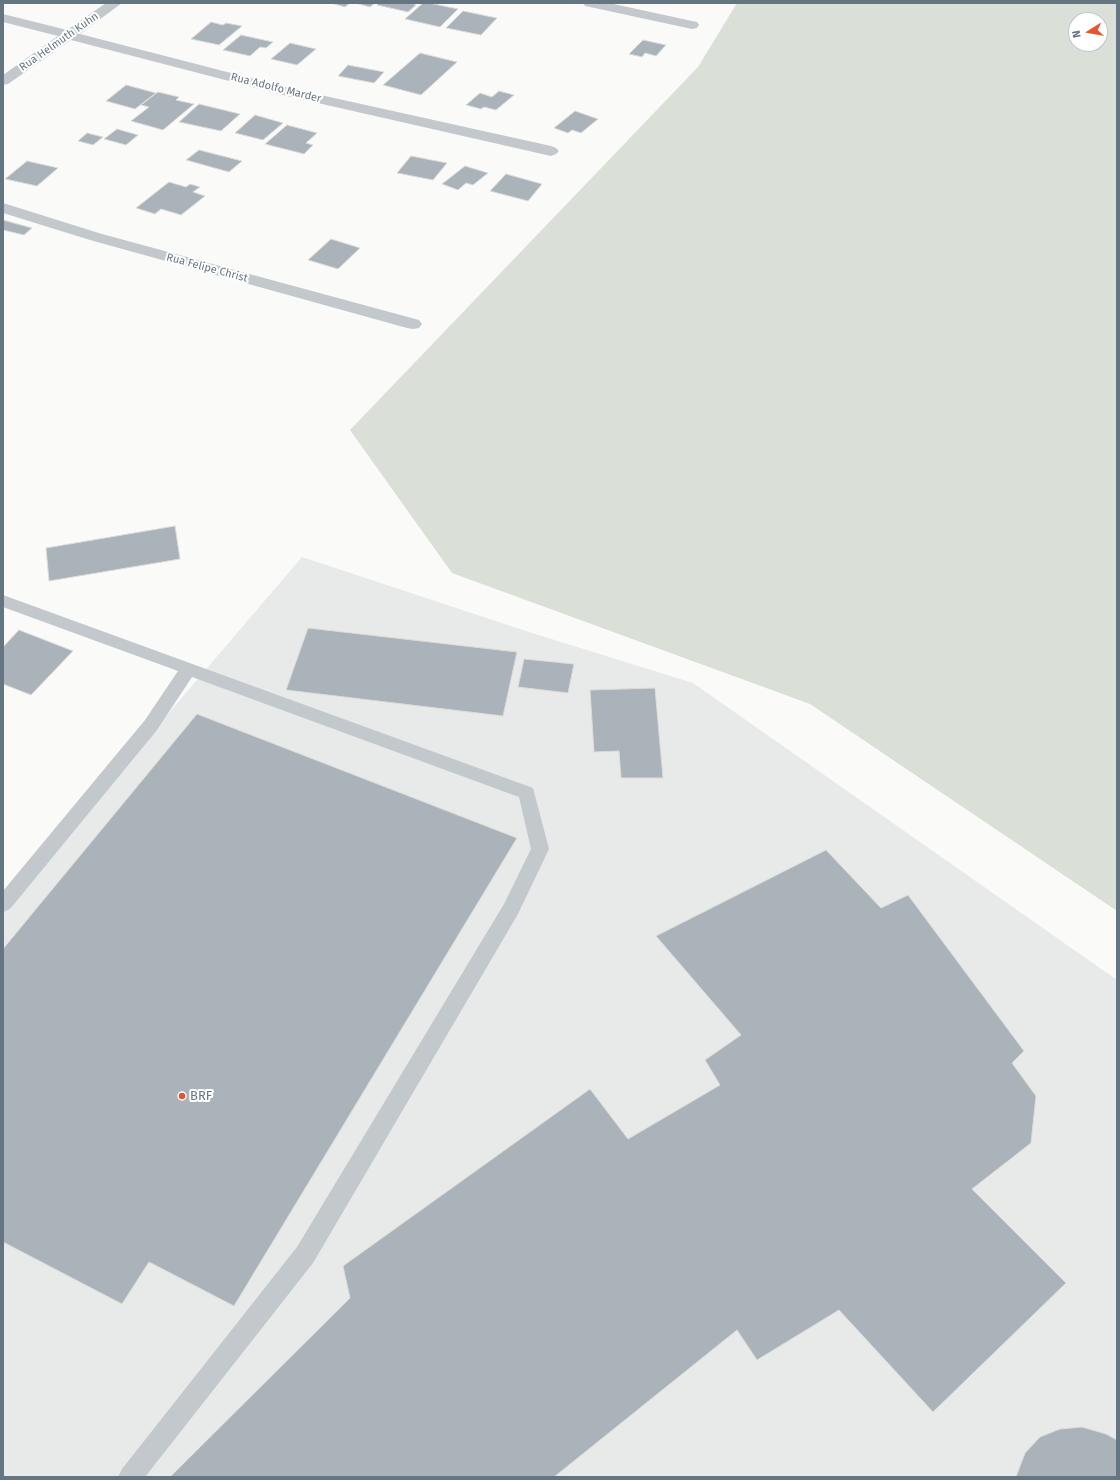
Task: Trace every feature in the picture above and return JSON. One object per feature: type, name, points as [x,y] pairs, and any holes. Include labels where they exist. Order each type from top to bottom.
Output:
[{"type":"street","name":"Rua Helmuth Kuhn","points":[[3,81],[115,3]]},
{"type":"street","points":[[590,3],[692,24]]},
{"type":"street","name":"Rua Adolfo Marder","points":[[3,18],[70,34],[287,92],[551,151]]},
{"type":"street","name":"Rua Felipe Christ","points":[[3,208],[96,237],[413,324]]},
{"type":"lane","points":[[3,601],[527,793],[540,849],[511,909],[305,1255],[130,1477]]},
{"type":"lane","points":[[3,904],[151,725],[188,669]]},
{"type":"shaded area","points":[[737,3],[1117,3],[1117,911],[810,704],[452,573],[350,430],[698,67]]},
{"type":"shaded area","points":[[302,557],[532,633],[693,683],[1117,980],[1117,1477],[3,1477],[3,907]]},
{"type":"building","points":[[331,3],[350,3],[345,7]]},
{"type":"building","points":[[355,3],[375,3],[370,7]]},
{"type":"building","points":[[379,3],[412,3],[416,5],[408,12],[377,5]]},
{"type":"building","points":[[423,3],[458,9],[440,27],[405,19]]},
{"type":"building","points":[[463,11],[497,18],[481,35],[446,28]]},
{"type":"building","points":[[211,22],[223,25],[226,23],[242,26],[219,45],[191,39]]},
{"type":"building","points":[[241,35],[273,42],[266,48],[260,47],[250,56],[223,50]]},
{"type":"building","points":[[643,40],[666,45],[656,56],[645,53],[642,57],[629,54]]},
{"type":"building","points":[[290,43],[316,49],[297,65],[271,59]]},
{"type":"building","points":[[420,53],[457,62],[421,95],[383,85]]},
{"type":"building","points":[[348,65],[384,72],[374,83],[338,76]]},
{"type":"building","points":[[126,85],[156,93],[135,109],[106,101]]},
{"type":"building","points":[[499,91],[514,95],[496,110],[484,107],[481,109],[466,105],[480,93],[492,97]]},
{"type":"building","points":[[158,92],[179,97],[176,100],[194,104],[163,130],[131,121],[149,107],[141,105]]},
{"type":"building","points":[[199,104],[240,114],[221,131],[179,122]]},
{"type":"building","points":[[575,111],[598,119],[581,133],[572,130],[568,133],[554,128]]},
{"type":"building","points":[[255,115],[283,123],[263,140],[235,133]]},
{"type":"building","points":[[287,125],[317,133],[306,143],[313,145],[304,154],[265,144]]},
{"type":"building","points":[[117,129],[138,135],[126,145],[104,139]]},
{"type":"building","points":[[87,133],[103,137],[93,145],[78,141]]},
{"type":"building","points":[[199,150],[242,161],[229,172],[186,160]]},
{"type":"building","points":[[411,156],[447,163],[433,180],[397,173]]},
{"type":"building","points":[[27,161],[58,168],[37,186],[5,179]]},
{"type":"building","points":[[465,166],[488,173],[473,185],[466,183],[458,190],[442,184]]},
{"type":"building","points":[[506,174],[542,184],[528,201],[490,191]]},
{"type":"building","points":[[169,182],[186,187],[190,184],[200,187],[193,192],[205,196],[181,215],[161,209],[155,214],[136,208]]},
{"type":"building","points":[[3,220],[32,228],[24,235],[3,230]]},
{"type":"building","points":[[331,239],[360,248],[338,269],[308,260]]},
{"type":"building","points":[[175,526],[180,559],[49,581],[46,548]]},
{"type":"building","points":[[308,628],[517,652],[503,716],[286,690]]},
{"type":"building","points":[[19,630],[73,651],[31,695],[3,684],[3,647]]},
{"type":"building","points":[[524,659],[574,664],[568,693],[518,687]]},
{"type":"building","points":[[655,688],[663,778],[621,778],[619,751],[594,752],[590,690]]},
{"type":"building","name":"BRF","points":[[197,714],[517,838],[234,1306],[149,1262],[122,1304],[3,1242],[3,949]]},
{"type":"building","points":[[826,850],[881,908],[908,895],[1024,1051],[1012,1063],[1036,1096],[1031,1143],[972,1189],[1066,1283],[933,1412],[839,1310],[757,1360],[737,1330],[554,1477],[170,1477],[350,1298],[343,1266],[590,1089],[628,1139],[720,1085],[705,1060],[741,1035],[656,936]]},
{"type":"building","points":[[1082,1427],[1106,1434],[1117,1440],[1117,1477],[1016,1477],[1025,1453],[1040,1437],[1060,1429]]},
{"type":"place","name":"BRF","points":[[182,1096]]}]
